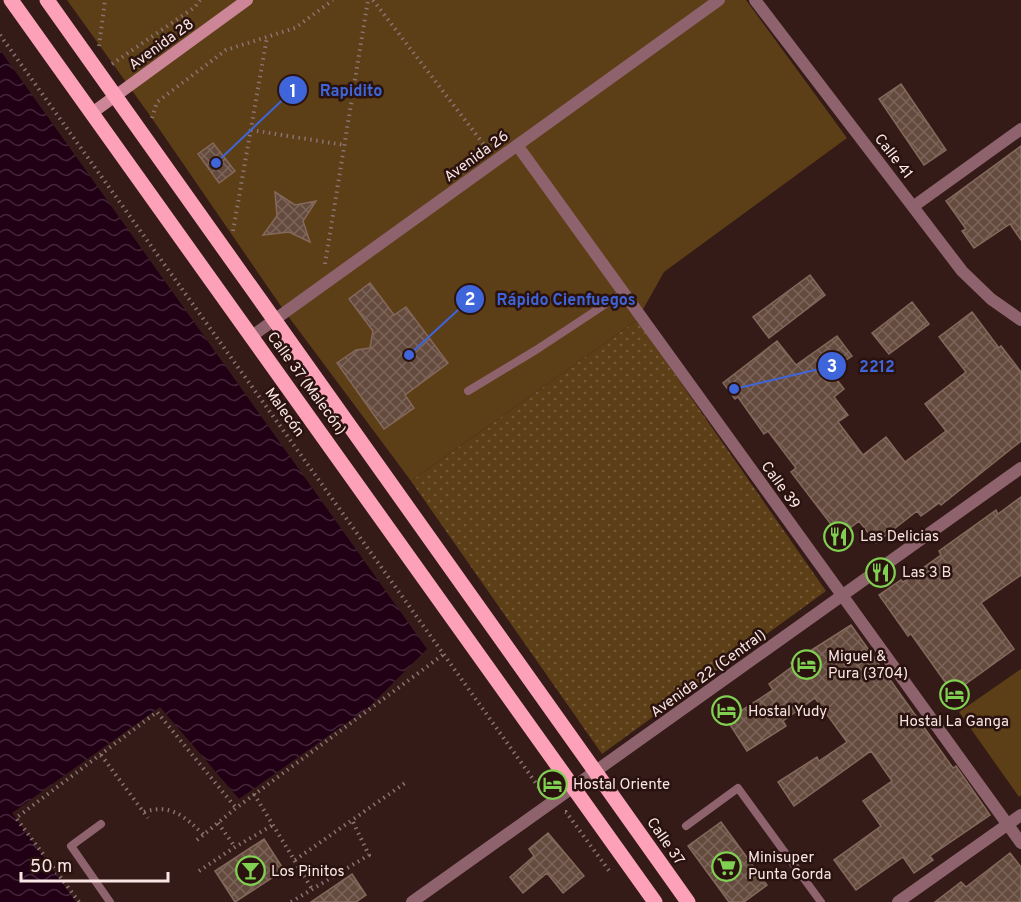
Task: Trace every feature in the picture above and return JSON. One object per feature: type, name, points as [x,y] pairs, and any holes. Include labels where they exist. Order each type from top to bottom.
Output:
[{"type":"main road","name":"Calle 37 (Malecón)","points":[[11,0],[574,787]]},
{"type":"main road","name":"Calle 37 (Malecón)","points":[[47,0],[595,771]]},
{"type":"main road","name":"Avenida 28","points":[[92,113],[247,0]]},
{"type":"main road","name":"Calle 37","points":[[595,771],[688,902]]},
{"type":"main road","points":[[574,787],[655,902]]},
{"type":"street","name":"Avenida 26","points":[[252,336],[719,0]]},
{"type":"street","name":"Calle 41","points":[[755,0],[962,271],[991,299],[1021,320]]},
{"type":"street","points":[[914,206],[1021,129]]},
{"type":"street","name":"Calle 39","points":[[517,144],[1021,843]]},
{"type":"street","name":"Avenida 22 (Central)","points":[[412,902],[1021,468]]},
{"type":"street","points":[[898,902],[1021,815]]},
{"type":"lane","points":[[468,391],[536,350],[624,292]]},
{"type":"lane","points":[[686,826],[738,788],[821,902]]},
{"type":"lane","points":[[101,824],[70,846],[110,902]]},
{"type":"path","points":[[93,37],[99,46],[105,0]]},
{"type":"path","points":[[106,56],[112,65],[195,7],[200,0]]},
{"type":"path","points":[[158,127],[151,117],[157,102],[226,50],[294,28],[333,0]]},
{"type":"path","points":[[322,286],[368,0]]},
{"type":"path","points":[[374,0],[496,160]]},
{"type":"path","name":"Malecón","points":[[0,35],[556,812],[566,812],[612,875]]},
{"type":"path","points":[[225,225],[232,235],[267,37]]},
{"type":"path","points":[[250,130],[344,145]]},
{"type":"path","points":[[197,840],[254,794],[444,654]]},
{"type":"path","points":[[79,902],[16,818],[158,712],[236,808]]},
{"type":"path","points":[[101,755],[148,818]]},
{"type":"path","points":[[295,860],[405,783]]},
{"type":"path","points":[[254,794],[312,890]]},
{"type":"path","points":[[144,812],[156,808],[170,810],[182,816],[204,835]]},
{"type":"path","points":[[291,902],[369,855],[352,820]]},
{"type":"path","points":[[218,823],[235,847]]},
{"type":"path","points":[[200,872],[235,847],[273,825]]},
{"type":"shaded area","points":[[67,0],[746,0],[847,138],[664,272],[637,320],[411,481],[285,312],[151,117]]},
{"type":"shaded area","points":[[637,320],[826,591],[602,754],[411,481]]},
{"type":"shaded area","points":[[1021,669],[1021,795],[1019,797],[959,712]]},
{"type":"water","points":[[0,50],[427,649],[369,707],[239,799],[160,707],[12,813],[76,902],[0,902]]},
{"type":"building","points":[[901,84],[946,150],[924,165],[879,99]]},
{"type":"building","points":[[213,143],[235,171],[219,183],[198,154]]},
{"type":"building","points":[[1021,146],[1021,240],[1010,224],[974,248],[962,231],[966,229],[946,201]]},
{"type":"building","points":[[275,192],[295,205],[316,201],[303,221],[310,242],[289,232],[263,235],[277,216]]},
{"type":"building","points":[[810,275],[825,295],[769,338],[753,317]]},
{"type":"building","points":[[370,283],[394,315],[406,307],[448,363],[405,395],[414,408],[384,429],[337,363],[356,350],[370,348],[373,331],[349,299]]},
{"type":"building","points":[[912,302],[929,324],[889,354],[872,333]]},
{"type":"building","points":[[972,312],[999,348],[1001,346],[1021,372],[1021,441],[941,505],[939,503],[921,516],[917,511],[876,543],[859,521],[840,536],[791,472],[796,468],[768,431],[764,434],[738,397],[735,399],[723,383],[777,341],[796,365],[837,336],[852,356],[830,371],[844,389],[834,397],[848,415],[838,422],[863,455],[886,437],[905,462],[946,431],[925,404],[966,372],[939,337]]},
{"type":"building","points":[[1021,497],[1021,575],[981,603],[1014,649],[953,693],[911,634],[908,636],[879,595],[901,580],[903,582],[941,555],[939,551],[996,510],[998,514]]},
{"type":"building","points":[[851,625],[953,768],[956,766],[990,815],[930,856],[933,860],[914,873],[903,857],[856,890],[834,860],[881,826],[863,801],[892,781],[871,751],[794,806],[778,782],[817,757],[819,761],[847,742],[815,698],[783,721],[786,726],[747,751],[727,720],[773,690],[769,684],[793,666],[791,663]]},
{"type":"building","name":"Minisuper Punta Gorda","points":[[721,822],[767,885],[744,902],[729,902],[688,846]]},
{"type":"building","points":[[548,833],[584,876],[563,893],[547,873],[523,893],[510,877],[534,856],[529,849]]},
{"type":"building","name":"Los Pinitos","points":[[264,839],[284,870],[235,902],[215,871]]},
{"type":"building","points":[[1010,853],[1021,867],[1021,902],[935,902],[961,882],[966,887]]},
{"type":"building","points":[[352,874],[366,895],[356,902],[311,902]]},
{"type":"place","name":"Rapidito","points":[[216,163]]},
{"type":"place","name":"Rápido Cienfuegos","points":[[409,355]]},
{"type":"place","name":"2212","points":[[734,389]]},
{"type":"place","name":"Las Delicias","points":[[839,536]]},
{"type":"place","name":"Las 3 B","points":[[881,572]]},
{"type":"place","name":"Miguel & Pura (3704)","points":[[807,665]]},
{"type":"place","name":"Hostal La Ganga","points":[[954,694]]},
{"type":"place","name":"Hostal Yudy","points":[[727,711]]},
{"type":"place","name":"Hostal Oriente","points":[[552,784]]},
{"type":"place","name":"Minisuper Punta Gorda","points":[[727,866]]},
{"type":"place","name":"Los Pinitos","points":[[250,871]]}]
